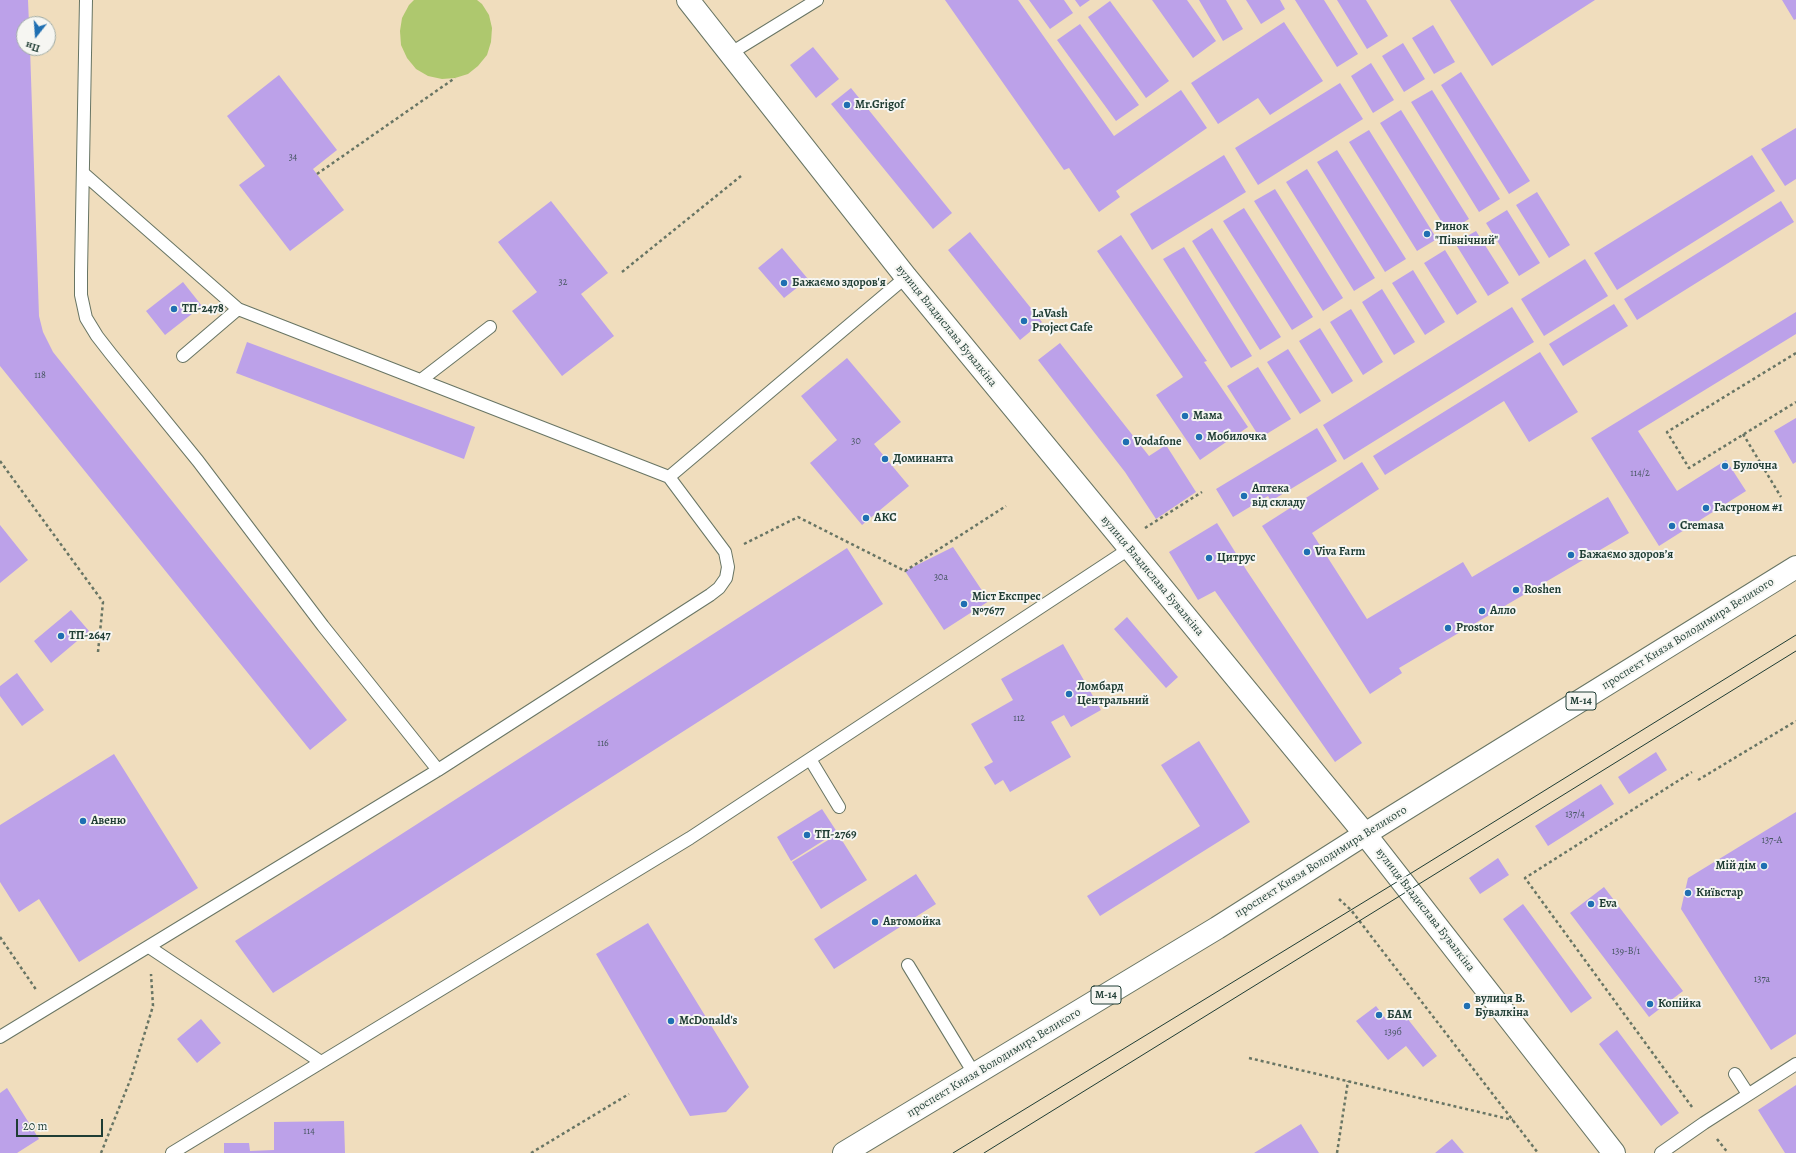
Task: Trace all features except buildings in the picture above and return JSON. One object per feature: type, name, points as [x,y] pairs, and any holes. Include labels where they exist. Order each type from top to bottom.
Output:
[{"type":"main road","name":"вулиця Владислава Бувалкіна","points":[[688,0],[906,277],[1135,540],[1614,1153]]},
{"type":"main road","name":"проспект Князя Володимира Великого","points":[[844,1153],[1217,928],[1365,834],[1796,567]]},
{"type":"lane","points":[[86,0],[81,295],[86,318],[97,336],[198,461],[323,626],[438,770]]},
{"type":"lane","points":[[731,53],[817,0]]},
{"type":"lane","points":[[0,1037],[438,770],[719,588],[726,578],[728,566],[725,552],[669,477],[238,309],[83,173]]},
{"type":"lane","points":[[669,477],[906,277]]},
{"type":"lane","points":[[183,356],[238,309]]},
{"type":"lane","points":[[421,380],[490,327]]},
{"type":"lane","points":[[172,1153],[690,838],[1135,540]]},
{"type":"lane","points":[[810,759],[839,807]]},
{"type":"lane","points":[[149,947],[321,1062]]},
{"type":"lane","points":[[908,965],[974,1075]]},
{"type":"lane","points":[[1661,1153],[1704,1123],[1796,1064]]},
{"type":"lane","points":[[1735,1074],[1748,1094]]},
{"type":"path","points":[[317,174],[455,78]]},
{"type":"path","points":[[622,272],[741,176]]},
{"type":"path","points":[[1796,353],[1667,432],[1689,468],[1796,402]]},
{"type":"path","points":[[1743,434],[1781,498]]},
{"type":"path","points":[[0,461],[103,602],[98,652]]},
{"type":"path","points":[[1135,540],[1202,492]]},
{"type":"path","points":[[725,552],[798,518],[905,571],[1006,506]]},
{"type":"path","points":[[1698,780],[1796,721]]},
{"type":"path","points":[[1692,772],[1525,878],[1704,1123],[1728,1153]]},
{"type":"path","points":[[1339,899],[1350,910],[1538,1153]]},
{"type":"path","points":[[0,937],[49,1008]]},
{"type":"path","points":[[101,1153],[131,1078],[153,1006],[149,947]]},
{"type":"path","points":[[1249,1058],[1513,1120]]},
{"type":"path","points":[[1337,1153],[1348,1081]]},
{"type":"path","points":[[531,1153],[629,1094]]},
{"type":"green space","points":[[414,0],[477,0],[482,4],[489,15],[492,28],[491,42],[487,55],[478,66],[468,74],[455,78],[442,79],[428,76],[416,69],[407,58],[401,45],[400,31],[402,18],[409,5]]},
{"type":"tram line","points":[[953,1153],[1400,880],[1796,635]]},
{"type":"tram line","points":[[984,1153],[1796,651]]},
{"type":"place","name":"Mr.Grigof","points":[[847,105]]},
{"type":"place","name":"Ринок \"Північний\"","points":[[1427,234]]},
{"type":"place","name":"Бажаємо здоров'я","points":[[784,283]]},
{"type":"place","name":"ТП-2478","points":[[174,309]]},
{"type":"place","name":"LaVash Project Cafe","points":[[1024,321]]},
{"type":"place","name":"Мама","points":[[1185,416]]},
{"type":"place","name":"Мобилочка","points":[[1199,437]]},
{"type":"place","name":"Vodafone","points":[[1126,442]]},
{"type":"place","name":"Доминанта","points":[[885,459]]},
{"type":"place","name":"Булочна","points":[[1725,466]]},
{"type":"place","name":"Аптека від складу","points":[[1244,496]]},
{"type":"place","name":"Гастроном #1","points":[[1706,508]]},
{"type":"place","name":"АКС","points":[[866,518]]},
{"type":"place","name":"Cremasa","points":[[1672,526]]},
{"type":"place","name":"Viva Farm","points":[[1307,552]]},
{"type":"place","name":"Бажаємо здоровʼя","points":[[1571,555]]},
{"type":"place","name":"Цитрус","points":[[1209,558]]},
{"type":"place","name":"Roshen","points":[[1516,590]]},
{"type":"place","name":"Міст Експрес №7677","points":[[964,604]]},
{"type":"place","name":"Алло","points":[[1482,611]]},
{"type":"place","name":"Prostor","points":[[1448,628]]},
{"type":"place","name":"ТП-2647","points":[[61,636]]},
{"type":"place","name":"Ломбард Центральний","points":[[1069,694]]},
{"type":"place","name":"Авеню","points":[[83,821]]},
{"type":"place","name":"ТП-2769","points":[[807,835]]},
{"type":"place","name":"Мій дім","points":[[1764,866]]},
{"type":"place","name":"Київстар","points":[[1688,893]]},
{"type":"place","name":"Eva","points":[[1591,904]]},
{"type":"place","name":"Автомойка","points":[[875,922]]},
{"type":"place","name":"Копійка","points":[[1650,1004]]},
{"type":"place","name":"вулиця В. Бувалкіна","points":[[1467,1006]]},
{"type":"place","name":"БАМ","points":[[1379,1015]]},
{"type":"place","name":"McDonald's","points":[[671,1021]]}]
